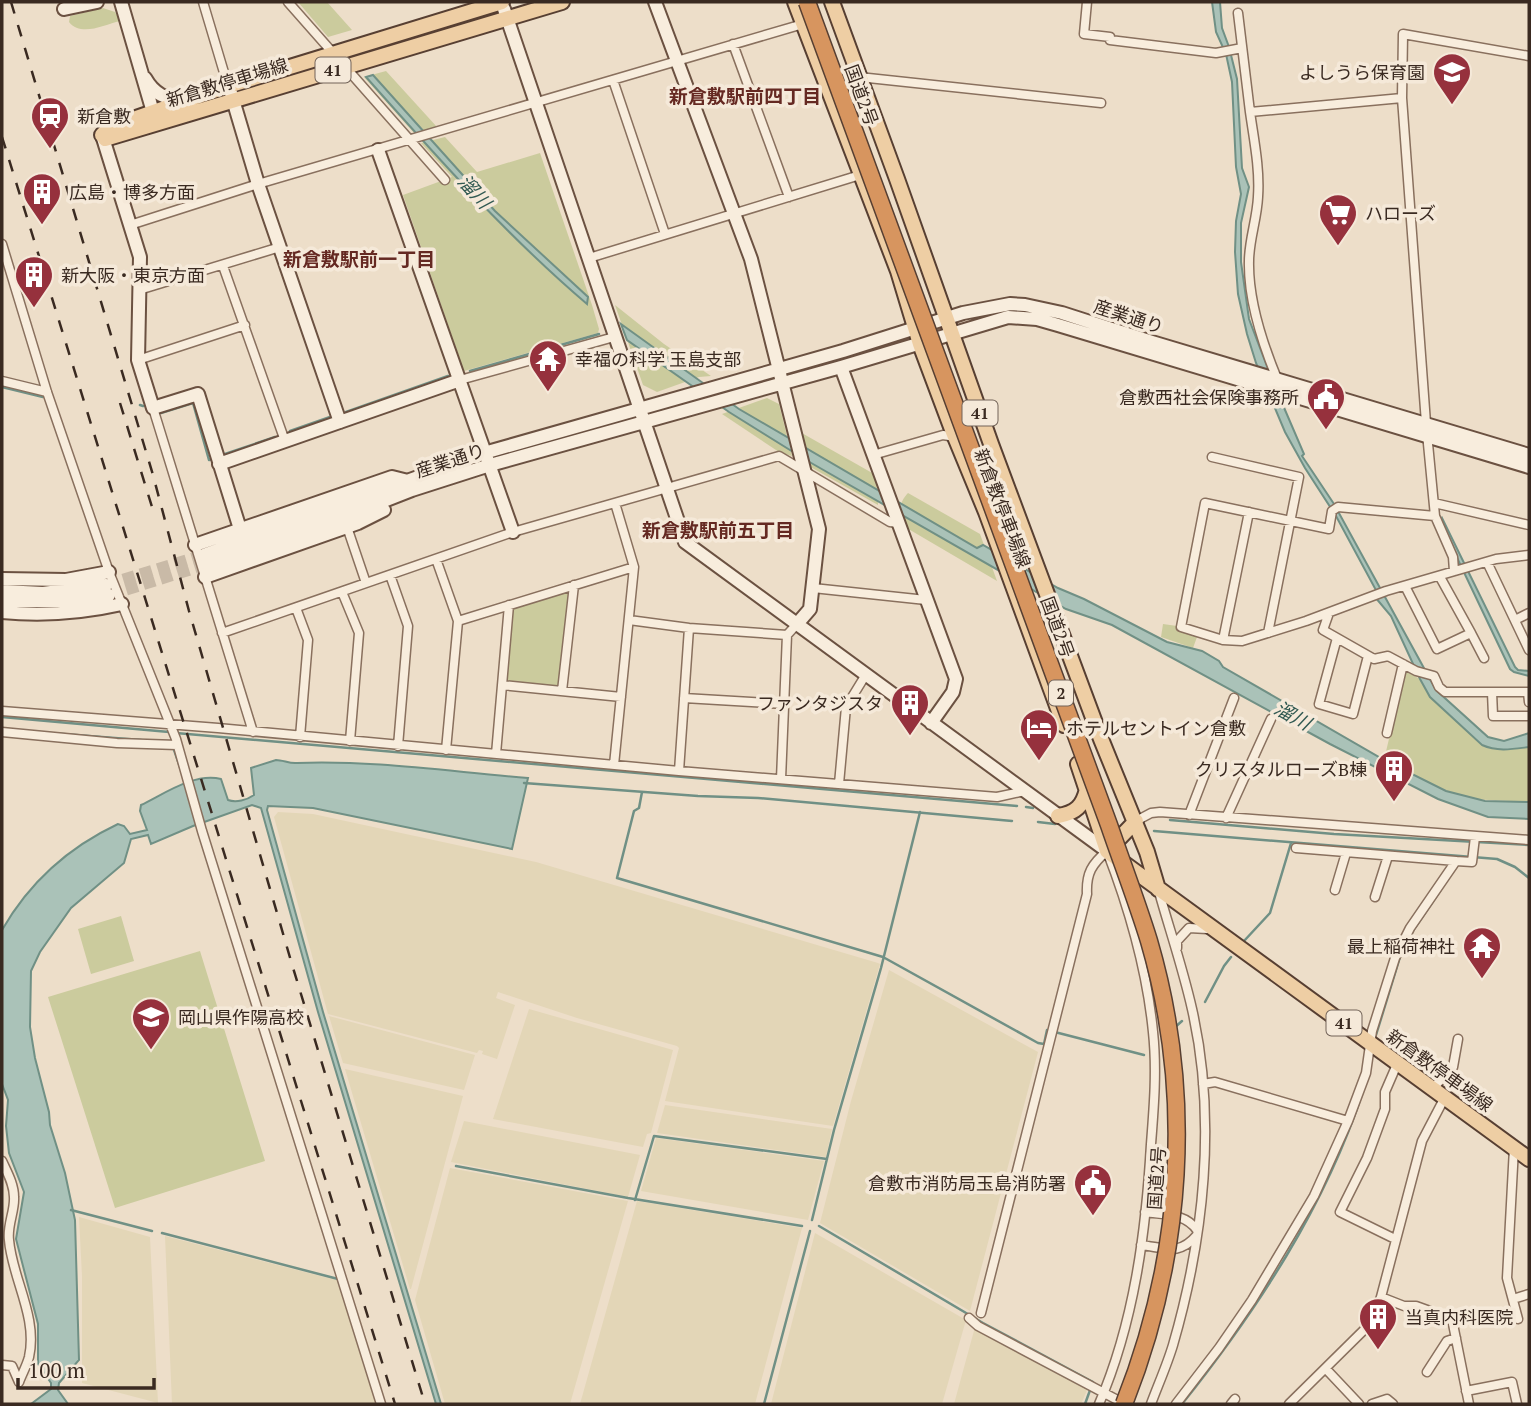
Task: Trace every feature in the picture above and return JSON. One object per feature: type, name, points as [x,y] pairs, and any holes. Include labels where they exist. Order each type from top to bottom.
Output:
[{"type":"highway","name":"国道2号","points":[[807,2],[1109,825],[1149,941],[1166,1013],[1178,1118],[1178,1165],[1174,1204],[1162,1287],[1125,1404]]},
{"type":"main road","name":"新倉敷停車場線","points":[[103,137],[110,127],[154,118],[231,93],[332,53],[502,2]]},
{"type":"main road","name":"新倉敷停車場線","points":[[154,118],[187,100],[231,93],[344,66],[562,2]]},
{"type":"main road","name":"新倉敷停車場線","points":[[795,2],[898,271],[920,344],[999,549],[1107,851],[1529,1159]]},
{"type":"main road","name":"新倉敷停車場線","points":[[832,2],[991,444],[1103,743],[1136,821],[1158,889]]},
{"type":"main road","points":[[955,437],[991,444]]},
{"type":"main road","points":[[999,549],[1027,541]]},
{"type":"main road","points":[[1074,753],[1103,743]]},
{"type":"main road","points":[[1058,816],[1077,810],[1087,789]]},
{"type":"main road","points":[[1107,851],[1136,821]]},
{"type":"street","points":[[63,5],[97,2]]},
{"type":"street","points":[[121,2],[154,118]]},
{"type":"street","points":[[203,2],[258,184],[340,422]]},
{"type":"street","points":[[288,2],[332,53],[414,139],[445,180]]},
{"type":"street","points":[[502,2],[614,337],[688,546],[1107,851],[1140,961],[1153,1029],[1155,1086],[1141,1245],[1128,1315],[1096,1389],[1099,1404]]},
{"type":"street","points":[[655,2],[751,259],[819,529],[810,609],[787,635],[781,779]]},
{"type":"street","points":[[1087,2],[1084,34],[1111,37],[1110,40],[1123,42],[1216,53],[1242,48]]},
{"type":"street","points":[[1238,13],[1259,179],[1249,261],[1251,288],[1256,315],[1277,379],[1294,395]]},
{"type":"street","points":[[130,225],[258,184],[803,24]]},
{"type":"street","points":[[1454,571],[1453,557],[1435,516],[1426,429],[1402,98],[1403,34],[1529,56]]},
{"type":"street","points":[[733,44],[789,197]]},
{"type":"street","points":[[141,72],[149,85],[165,98],[187,100]]},
{"type":"street","points":[[859,77],[1101,103]]},
{"type":"street","points":[[613,80],[665,234]]},
{"type":"street","points":[[1250,112],[1402,98]]},
{"type":"street","points":[[103,137],[140,257],[138,360],[203,560],[222,634],[253,732]]},
{"type":"street","points":[[378,150],[513,532]]},
{"type":"street","points":[[589,258],[860,175]]},
{"type":"street","points":[[2,244],[108,584],[122,604],[171,725],[200,826],[381,1404]]},
{"type":"street","points":[[139,290],[279,247]]},
{"type":"street","points":[[223,266],[285,441]]},
{"type":"street","name":"産業通り","points":[[203,560],[640,408],[996,305],[1025,305],[1062,313],[1277,379],[1529,467]]},
{"type":"street","name":"産業通り","points":[[487,459],[644,422],[1008,317],[1037,319],[1264,389],[1529,455]]},
{"type":"street","points":[[138,360],[245,325]]},
{"type":"street","points":[[219,464],[460,380],[614,337]]},
{"type":"street","points":[[841,367],[956,679],[953,692],[931,723]]},
{"type":"street","points":[[2,381],[47,392]]},
{"type":"street","points":[[153,408],[198,394],[240,529]]},
{"type":"street","points":[[873,455],[943,435],[955,437]]},
{"type":"street","points":[[222,634],[513,532],[779,456],[803,466],[891,522],[898,523]]},
{"type":"street","points":[[1212,457],[1299,477],[1268,633]]},
{"type":"street","points":[[392,477],[410,486],[402,503],[347,527],[203,560],[240,529],[392,477]]},
{"type":"street","points":[[614,765],[634,567],[615,503]]},
{"type":"street","points":[[1435,516],[1335,509],[1329,529],[1205,503],[1181,626],[1223,640],[1242,640],[1386,591],[1487,562],[1529,555]]},
{"type":"street","points":[[1434,503],[1529,525]]},
{"type":"street","points":[[1223,640],[1249,512]]},
{"type":"street","points":[[347,527],[366,583]]},
{"type":"street","points":[[436,559],[457,621],[446,750]]},
{"type":"street","points":[[1487,562],[1529,650]]},
{"type":"street","points":[[457,621],[634,567]]},
{"type":"street","points":[[390,575],[408,625],[398,746]]},
{"type":"street","points":[[5,577],[108,584]]},
{"type":"street","points":[[1440,577],[1484,658]]},
{"type":"street","points":[[2,591],[43,593],[108,584]]},
{"type":"street","points":[[2,601],[74,601],[108,584]]},
{"type":"street","points":[[562,691],[574,585]]},
{"type":"street","points":[[1405,586],[1437,649],[1471,633]]},
{"type":"street","points":[[813,588],[926,600]]},
{"type":"street","points":[[342,592],[359,633],[350,741]]},
{"type":"street","points":[[2,612],[61,614],[122,604]]},
{"type":"street","points":[[496,754],[509,605]]},
{"type":"street","points":[[296,608],[308,640],[300,737]]},
{"type":"street","points":[[1329,612],[1323,630],[1374,659],[1388,656],[1416,671],[1433,676],[1438,687],[1445,692],[1528,692],[1529,702]]},
{"type":"street","points":[[1515,620],[1529,613]]},
{"type":"street","points":[[629,620],[689,628],[787,635]]},
{"type":"street","points":[[679,771],[689,628]]},
{"type":"street","points":[[1336,638],[1320,704],[1353,714],[1368,656]]},
{"type":"street","points":[[1387,733],[1402,664]]},
{"type":"street","points":[[839,784],[846,707],[865,676]]},
{"type":"street","points":[[502,685],[621,697]]},
{"type":"street","points":[[1492,692],[1493,716],[1529,716]]},
{"type":"street","points":[[684,698],[785,704]]},
{"type":"street","points":[[1189,815],[1234,698]]},
{"type":"street","points":[[2,711],[997,797],[1025,791]]},
{"type":"street","points":[[1226,818],[1271,719]]},
{"type":"street","points":[[2,733],[117,743],[176,742]]},
{"type":"street","points":[[1136,821],[1151,813],[1189,815],[1474,847],[1529,840]]},
{"type":"street","points":[[1296,848],[1472,862],[1474,847]]},
{"type":"street","points":[[981,1313],[1087,894],[1086,879],[1091,866],[1107,851]]},
{"type":"street","points":[[1335,890],[1346,853]]},
{"type":"street","points":[[1375,897],[1388,856]]},
{"type":"street","points":[[1176,1404],[1220,1348],[1314,1196],[1348,1121],[1366,1073],[1370,1042],[1401,943],[1459,861]]},
{"type":"street","points":[[1151,1404],[1173,1346],[1197,1233],[1203,1166],[1203,1084],[1193,1010],[1158,889]]},
{"type":"street","points":[[1177,948],[1177,942],[1189,928],[1213,930]]},
{"type":"street","points":[[1289,1404],[1368,1328],[1381,1297],[1422,1141],[1439,1093],[1453,1068],[1458,1039]]},
{"type":"street","points":[[1395,1239],[1340,1212],[1367,1158],[1385,1109],[1385,1092],[1398,1062]]},
{"type":"street","points":[[1203,1084],[1215,1082],[1348,1121]]},
{"type":"street","points":[[1514,1148],[1507,1278],[1518,1319]]},
{"type":"street","points":[[2,1161],[15,1197],[8,1228],[9,1242],[26,1304],[31,1336],[29,1357],[19,1382],[12,1366],[2,1365]]},
{"type":"street","points":[[1145,1212],[1182,1217],[1192,1222],[1197,1233]]},
{"type":"street","points":[[1141,1245],[1181,1249],[1187,1246],[1197,1233]]},
{"type":"street","points":[[1513,1299],[1529,1294]]},
{"type":"street","points":[[1381,1297],[1452,1319],[1469,1404]]},
{"type":"street","points":[[969,1318],[978,1326],[1125,1404]]},
{"type":"street","points":[[1427,1372],[1447,1341],[1456,1338]]},
{"type":"street","points":[[1326,1369],[1359,1404]]},
{"type":"street","points":[[1466,1391],[1512,1382],[1517,1404]]},
{"type":"street","points":[[1372,1404],[1387,1399],[1394,1404]]},
{"type":"shaded area","points":[[278,812],[313,814],[536,862],[880,964],[833,1126],[665,1101],[679,1048],[677,1046],[498,992],[496,998],[515,1005],[497,1059],[482,1054],[483,1051],[479,1050],[477,1053],[328,1014],[274,817]]},
{"type":"shaded area","points":[[889,970],[1038,1052],[970,1311],[820,1223],[851,1101]]},
{"type":"shaded area","points":[[529,1009],[673,1050],[651,1133],[647,1134],[643,1147],[493,1119]]},
{"type":"shaded area","points":[[329,1016],[475,1055],[464,1090],[343,1063]]},
{"type":"shaded area","points":[[345,1069],[463,1096],[411,1289],[410,1289]]},
{"type":"shaded area","points":[[665,1105],[832,1129],[826,1157],[657,1133]]},
{"type":"shaded area","points":[[464,1121],[640,1155],[628,1197],[451,1162]]},
{"type":"shaded area","points":[[656,1138],[824,1161],[808,1220],[641,1191]]},
{"type":"shaded area","points":[[450,1168],[628,1201],[570,1404],[445,1404],[415,1300]]},
{"type":"shaded area","points":[[637,1201],[802,1228],[755,1404],[580,1404]]},
{"type":"shaded area","points":[[79,1217],[150,1237],[158,1403],[82,1383]]},
{"type":"shaded area","points":[[815,1233],[966,1320],[942,1404],[771,1404]]},
{"type":"shaded area","points":[[165,1236],[340,1281],[378,1404],[172,1404]]},
{"type":"shaded area","points":[[975,1327],[1088,1388],[1081,1404],[954,1404]]},
{"type":"green space","points":[[298,2],[327,2],[352,30],[328,37]]},
{"type":"green space","points":[[103,8],[115,12],[120,21],[86,29],[80,29],[69,22],[70,16]]},
{"type":"green space","points":[[386,71],[437,127],[414,133],[364,77]]},
{"type":"green space","points":[[445,137],[477,172],[540,153],[592,305],[598,333],[464,371],[403,195],[452,177],[421,143]]},
{"type":"green space","points":[[615,305],[664,344],[711,376],[699,377],[657,392],[643,385]]},
{"type":"green space","points":[[767,398],[779,404],[792,456],[779,452],[722,414]]},
{"type":"green space","points":[[800,432],[874,474],[878,505],[807,465]]},
{"type":"green space","points":[[908,493],[980,534],[997,581],[905,527],[901,506]]},
{"type":"green space","points":[[571,590],[559,689],[504,683],[511,608]]},
{"type":"green space","points":[[1163,624],[1177,626],[1177,630],[1197,637],[1193,648],[1161,637]]},
{"type":"green space","points":[[1405,671],[1420,679],[1430,697],[1482,745],[1504,750],[1529,747],[1529,802],[1468,799],[1384,760]]},
{"type":"green space","points":[[121,916],[134,961],[91,974],[78,929]]},
{"type":"green space","points":[[200,951],[265,1161],[115,1208],[48,997]]},
{"type":"water","points":[[1212,2],[1220,2],[1222,28],[1237,79],[1242,168],[1249,187],[1241,223],[1241,262],[1249,319],[1304,454],[1302,456],[1334,504],[1436,690],[1488,737],[1504,741],[1529,733],[1529,747],[1500,749],[1482,745],[1430,697],[1391,616],[1375,597],[1377,592],[1336,516],[1285,432],[1256,363],[1238,294],[1235,252],[1236,221],[1241,194],[1236,167],[1232,82],[1226,54],[1216,32]]},
{"type":"water","name":"溜川","points":[[373,75],[495,211],[588,297],[587,304],[528,251],[445,165],[366,77]]},
{"type":"water","name":"溜川","points":[[621,324],[739,409],[977,548],[983,545],[1058,588],[1167,642],[1202,651],[1219,661],[1223,667],[1386,761],[1446,791],[1485,801],[1529,802],[1529,819],[1488,817],[1438,799],[1330,744],[1112,625],[1066,609],[806,460],[729,412],[627,340]]},
{"type":"water","points":[[1442,518],[1515,667],[1529,671],[1529,676],[1510,669],[1440,522]]},
{"type":"water","points":[[276,760],[294,763],[384,765],[528,778],[512,849],[313,808],[268,806],[267,810],[323,1012],[441,1404],[436,1404],[318,1012],[261,808],[252,805],[151,844],[148,835],[131,839],[124,863],[71,908],[40,952],[31,971],[30,1027],[35,1058],[75,1220],[79,1360],[59,1383],[58,1390],[68,1404],[31,1404],[51,1389],[51,1383],[38,1364],[38,1324],[16,1239],[24,1192],[9,1153],[6,1126],[8,1100],[2,1084],[2,930],[38,882],[67,855],[118,824],[124,826],[130,834],[147,830],[140,811],[141,805],[190,781],[211,778],[221,779],[228,800],[245,800],[254,795],[251,768]]},
{"type":"waterway","points":[[470,371],[599,334]]},
{"type":"waterway","points":[[346,412],[448,376]]},
{"type":"waterway","points":[[2,387],[43,397]]},
{"type":"waterway","points":[[161,413],[193,403],[209,460],[212,459]]},
{"type":"waterway","points":[[290,431],[330,417]]},
{"type":"waterway","points":[[225,454],[275,437]]},
{"type":"waterway","points":[[2,717],[169,732]]},
{"type":"waterway","points":[[50,733],[141,740]]},
{"type":"waterway","points":[[176,733],[1017,806]]},
{"type":"waterway","points":[[173,747],[180,767]]},
{"type":"waterway","points":[[524,783],[758,798],[1012,821]]},
{"type":"waterway","points":[[642,792],[639,808],[634,811],[617,878],[883,957],[1038,1043],[1044,1044],[1047,1030],[1144,1055]]},
{"type":"waterway","points":[[1026,807],[1033,808]]},
{"type":"waterway","points":[[812,1220],[834,1130],[881,968],[920,812]]},
{"type":"waterway","points":[[1170,820],[1334,834],[1529,845]]},
{"type":"waterway","points":[[1038,822],[1055,824]]},
{"type":"waterway","points":[[1154,831],[1497,859],[1515,867],[1529,878]]},
{"type":"waterway","points":[[1244,941],[1270,913],[1291,843]]},
{"type":"waterway","points":[[1412,932],[1440,891]]},
{"type":"waterway","points":[[1205,1002],[1231,957]]},
{"type":"waterway","points":[[1376,1035],[1400,957]]},
{"type":"waterway","points":[[1173,1029],[1182,1021]]},
{"type":"waterway","points":[[1182,1404],[1237,1332],[1286,1256],[1329,1176],[1363,1091]]},
{"type":"waterway","points":[[635,1200],[654,1136],[827,1159]]},
{"type":"waterway","points":[[456,1166],[628,1198],[802,1226]]},
{"type":"waterway","points":[[71,1210],[152,1231]]},
{"type":"waterway","points":[[819,1226],[983,1323],[1093,1382],[1085,1404]]},
{"type":"waterway","points":[[764,1404],[810,1231]]},
{"type":"waterway","points":[[162,1233],[338,1279]]},
{"type":"tunnel","points":[[106,585],[204,555]]},
{"type":"tunnel","points":[[109,595],[207,564]]},
{"type":"railway","points":[[11,2],[153,475],[189,611],[291,961],[425,1404]]},
{"type":"railway","points":[[2,137],[395,1404]]},
{"type":"railway","points":[[120,403],[152,507]]},
{"type":"place","name":"よしうら保育園","points":[[1452,106]]},
{"type":"place","name":"新倉敷","points":[[50,150]]},
{"type":"place","name":"広島・博多方面","points":[[42,226]]},
{"type":"place","name":"ハローズ","points":[[1338,247]]},
{"type":"place","name":"新大阪・東京方面","points":[[34,309]]},
{"type":"place","name":"幸福の科学 玉島支部","points":[[548,393]]},
{"type":"place","name":"倉敷西社会保険事務所","points":[[1326,431]]},
{"type":"place","name":"ファンタジスタ","points":[[910,737]]},
{"type":"place","name":"ホテルセントイン倉敷","points":[[1039,762]]},
{"type":"place","name":"クリスタルローズB棟","points":[[1394,803]]},
{"type":"place","name":"最上稲荷神社","points":[[1482,980]]},
{"type":"place","name":"岡山県作陽高校","points":[[151,1051]]},
{"type":"place","name":"倉敷市消防局玉島消防署","points":[[1093,1217]]},
{"type":"place","name":"当真内科医院","points":[[1378,1351]]},
{"type":"district","name":"新倉敷駅前四丁目","points":[[745,95]]},
{"type":"district","name":"新倉敷駅前一丁目","points":[[359,258]]},
{"type":"district","name":"新倉敷駅前五丁目","points":[[718,529]]}]
